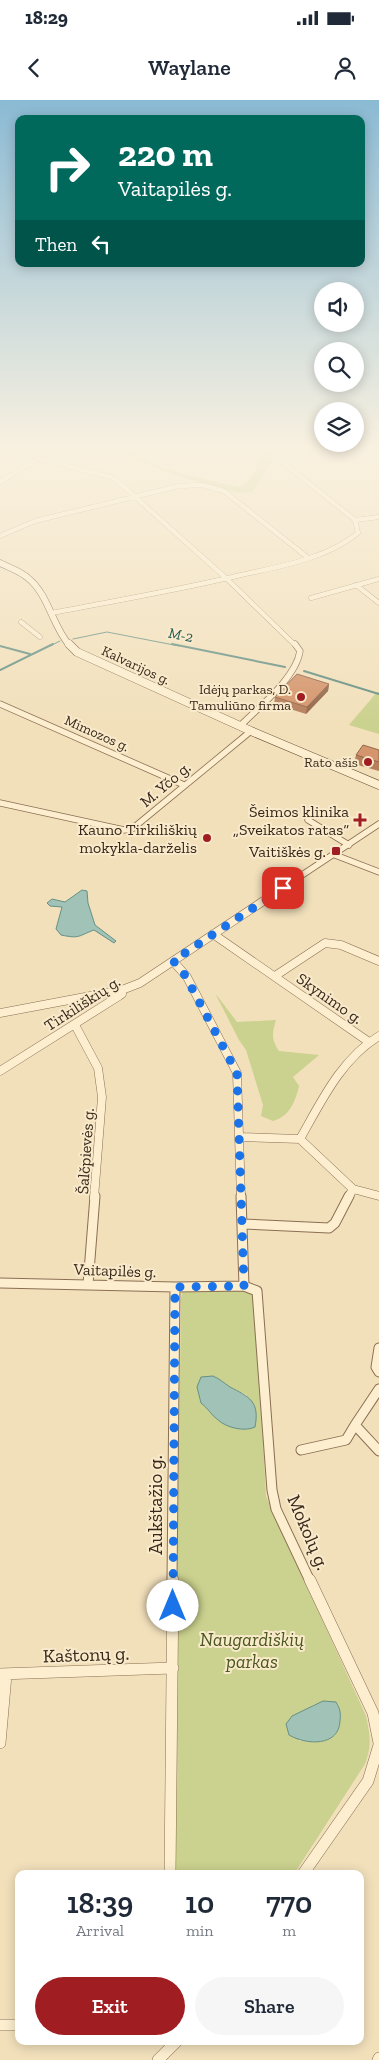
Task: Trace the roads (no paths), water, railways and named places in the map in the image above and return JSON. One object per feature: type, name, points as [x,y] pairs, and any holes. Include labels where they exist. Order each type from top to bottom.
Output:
[{"type":"main road","name":"Kalvarijos g.","points":[[0,563],[29,578],[41,594],[64,641],[77,652],[251,731],[379,786]]},
{"type":"street","points":[[185,540],[294,642],[301,654],[299,661],[283,681],[240,726]]},
{"type":"street","points":[[286,540],[307,557]]},
{"type":"street","points":[[51,612],[176,591],[227,579],[307,557],[353,540]]},
{"type":"street","points":[[311,598],[379,579]]},
{"type":"street","points":[[356,585],[379,603]]},
{"type":"street","points":[[21,622],[40,637]]},
{"type":"street","name":"Mimozos g.","points":[[0,704],[184,785]]},
{"type":"street","name":"M. Yčo g.","points":[[0,802],[128,830],[132,829],[251,731]]},
{"type":"street","points":[[308,820],[349,845]]},
{"type":"street","name":"Tirkiliškių g.","points":[[0,1071],[120,996],[122,990],[140,983],[379,824]]},
{"type":"street","points":[[335,855],[379,872]]},
{"type":"street","name":"Skynimo g.","points":[[213,934],[369,1042]]},
{"type":"street","name":"Skynimo g.","points":[[275,976],[325,943],[341,945],[379,961]]},
{"type":"street","points":[[173,961],[180,967],[186,977],[237,1073],[244,1286]]},
{"type":"street","points":[[0,1013],[122,990]]},
{"type":"street","name":"Šalčpievės g.","points":[[74,1026],[78,1029],[98,1068],[102,1096],[88,1284]]},
{"type":"street","points":[[300,1139],[333,1080],[369,1042],[379,1036]]},
{"type":"street","points":[[240,1137],[300,1139],[353,1189],[379,1196]]},
{"type":"street","points":[[243,1224],[329,1228],[335,1224],[353,1189]]},
{"type":"street","name":"Vaitapilės g.","points":[[0,1283],[175,1287],[244,1286],[257,1291]]},
{"type":"street","name":"Aukštažio g.","points":[[170,1870],[175,1287]]},
{"type":"street","name":"Mokolų g.","points":[[257,1291],[272,1490],[276,1509],[373,1713],[379,1744],[368,1780],[306,1870]]},
{"type":"street","points":[[379,1348],[376,1367],[379,1372]]},
{"type":"street","points":[[301,1450],[346,1440],[379,1389]]},
{"type":"street","points":[[355,1425],[379,1451]]},
{"type":"street","name":"Kaštonų g.","points":[[3,1674],[173,1668]]},
{"type":"street","points":[[0,1743],[3,1674]]},
{"type":"street","points":[[0,2025],[15,2025]]},
{"type":"street","points":[[158,2060],[170,2045]]},
{"type":"water","points":[[82,890],[87,891],[88,903],[95,925],[116,941],[114,943],[94,930],[72,937],[61,935],[56,929],[62,907],[50,906],[47,903],[52,899],[65,902]]},
{"type":"water","points":[[213,1376],[252,1401],[256,1411],[255,1427],[241,1429],[226,1425],[201,1403],[197,1387],[201,1377]]},
{"type":"water","points":[[323,1701],[336,1702],[339,1709],[340,1721],[334,1736],[312,1742],[289,1735],[286,1724],[292,1716]]},
{"type":"waterway","name":"M-2","points":[[73,639],[107,632],[179,646]]},
{"type":"waterway","name":"M-2","points":[[50,646],[60,641]]},
{"type":"waterway","name":"M-2","points":[[0,670],[53,644]]},
{"type":"waterway","name":"M-2","points":[[172,644],[285,667]]},
{"type":"waterway","points":[[0,646],[30,654]]},
{"type":"waterway","name":"M-2","points":[[304,671],[379,694]]},
{"type":"place","name":"Idėjų parkas, D. Tamuliūno firma","points":[[301,697]]},
{"type":"place","name":"Rato ašis","points":[[368,762]]},
{"type":"place","name":"Šeimos klinika „Sveikatos ratas“","points":[[360,820]]},
{"type":"place","name":"Kauno Tirkiliškių mokykla-darželis","points":[[207,838]]},
{"type":"place","name":"Vaitiškės g.","points":[[336,851]]},
{"type":"park label","name":"Naugardiškių parkas","points":[[252,1650]]}]
